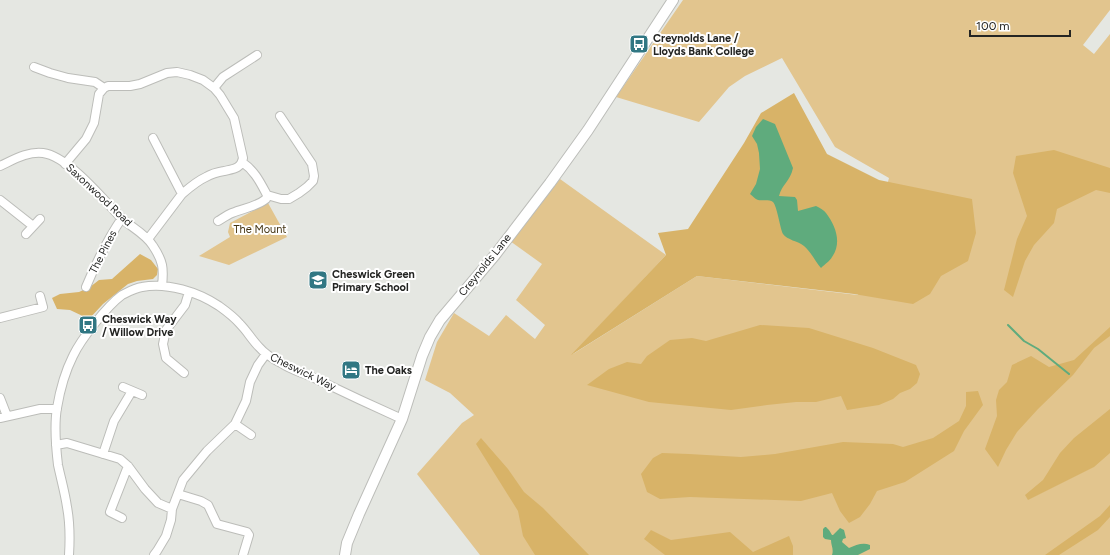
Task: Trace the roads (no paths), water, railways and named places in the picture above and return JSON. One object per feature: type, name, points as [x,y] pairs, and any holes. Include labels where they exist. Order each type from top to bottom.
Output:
[{"type":"street","name":"Creynolds Lane","points":[[345,555],[347,543],[359,514],[402,419],[422,356],[430,337],[440,320],[495,255],[550,183],[588,130],[673,0]]},
{"type":"street","points":[[214,88],[223,77],[257,55]]},
{"type":"street","points":[[34,67],[50,74],[95,82],[104,88]]},
{"type":"street","points":[[65,164],[86,139],[94,123],[99,94],[104,88],[108,86],[130,86],[140,84],[167,73],[177,72],[203,80],[214,88],[220,94],[234,118],[243,158],[242,162],[234,169],[225,170],[206,176],[189,188],[182,194],[148,239]]},
{"type":"street","points":[[242,162],[250,168],[261,182],[267,195],[281,199],[289,199],[308,187],[313,181],[314,176],[312,164],[280,116]]},
{"type":"street","points":[[153,138],[182,194]]},
{"type":"street","name":"Saxonwood Road","points":[[0,166],[26,154],[36,152],[53,156],[65,164],[96,190],[122,218],[152,244],[162,264],[162,286]]},
{"type":"street","points":[[218,221],[232,213],[261,203],[266,199],[267,195]]},
{"type":"street","points":[[0,200],[33,226]]},
{"type":"street","name":"The Pines","points":[[86,287],[95,264],[122,218]]},
{"type":"street","points":[[26,234],[40,219]]},
{"type":"street","name":"Cheswick Way","points":[[69,555],[70,533],[56,445],[57,409],[64,376],[73,355],[98,320],[115,301],[123,295],[141,287],[162,286],[189,292],[209,300],[230,314],[266,354],[283,364],[402,419]]},
{"type":"street","points":[[184,373],[166,358],[163,344],[166,330],[185,304],[189,292]]},
{"type":"street","points":[[0,318],[42,307],[40,296]]},
{"type":"street","points":[[154,555],[166,536],[171,520],[172,509],[183,480],[193,466],[235,424],[246,400],[250,382],[258,365],[266,354]]},
{"type":"street","points":[[123,387],[142,395]]},
{"type":"street","points":[[103,454],[114,421],[132,391]]},
{"type":"street","points":[[0,398],[4,417],[40,409],[57,409]]},
{"type":"street","points":[[235,424],[251,435]]},
{"type":"street","points":[[56,445],[67,443],[120,460],[128,466],[158,503],[172,509]]},
{"type":"street","points":[[122,518],[110,512],[128,466]]},
{"type":"street","points":[[178,494],[201,501],[208,505],[217,524],[247,532],[249,535],[244,555]]},
{"type":"waterway","points":[[1008,325],[1024,341],[1038,349],[1069,374]]},
{"type":"place","name":"Creynolds Lane / Lloyds Bank College","points":[[639,44]]},
{"type":"place","name":"Cheswick Green Primary School","points":[[318,280]]},
{"type":"place","name":"Cheswick Way / Willow Drive","points":[[88,325]]},
{"type":"place","name":"The Oaks","points":[[351,370]]},
{"type":"park label","name":"The Mount","points":[[260,229]]}]
